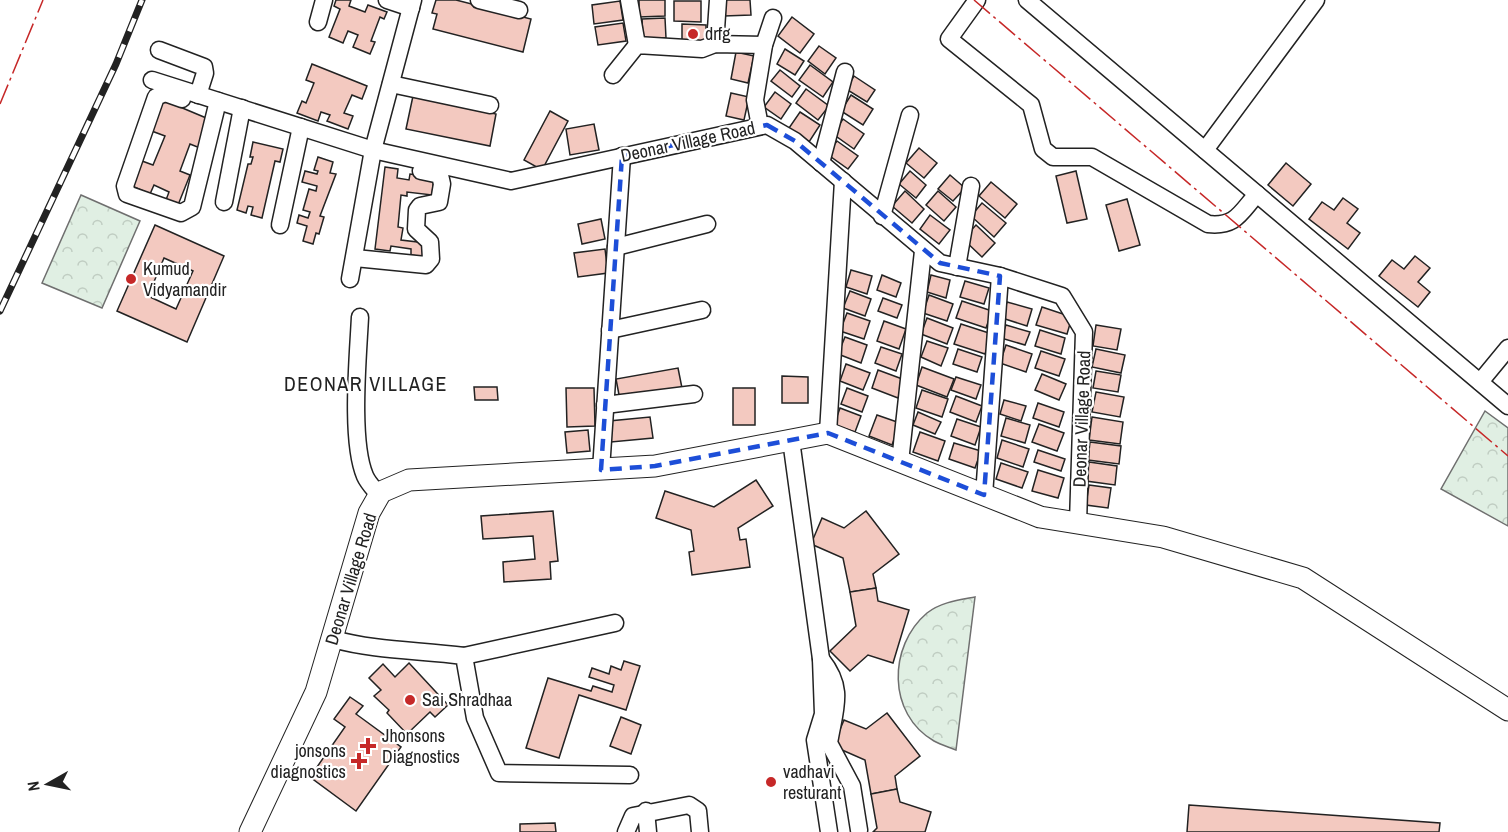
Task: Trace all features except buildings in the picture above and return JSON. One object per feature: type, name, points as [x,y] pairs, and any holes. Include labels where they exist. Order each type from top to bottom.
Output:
[{"type":"main road","name":"Deonar Village Road","points":[[250,832],[316,692],[333,639],[359,539],[369,513],[381,492],[410,480],[655,466],[828,433]]},
{"type":"main road","points":[[828,433],[1040,517],[1163,537],[1303,578],[1508,710]]},
{"type":"street","points":[[318,22],[324,0]]},
{"type":"street","points":[[350,279],[373,150],[412,4],[387,0]]},
{"type":"street","points":[[479,0],[519,10]]},
{"type":"street","points":[[613,75],[637,45],[629,0]]},
{"type":"street","points":[[715,44],[718,0]]},
{"type":"street","points":[[977,0],[949,39],[1031,105],[1043,149],[1053,157],[1092,157],[1208,224],[1223,226],[1234,219],[1257,194]]},
{"type":"street","points":[[1027,0],[1508,406]]},
{"type":"street","points":[[1205,150],[1316,0]]},
{"type":"street","points":[[760,126],[754,100],[764,45],[773,18]]},
{"type":"street","points":[[637,45],[702,49],[715,44],[764,45]]},
{"type":"street","points":[[159,50],[204,67],[205,73],[198,94]]},
{"type":"street","points":[[821,163],[845,72]]},
{"type":"street","name":"Deonar Village Road","points":[[152,80],[198,94],[217,106],[242,108],[373,150],[511,181],[767,125],[795,141],[922,251],[940,263],[1000,276],[1062,296],[1084,332],[1078,523]]},
{"type":"street","points":[[391,84],[490,105]]},
{"type":"street","points":[[165,93],[217,106],[192,207],[181,213],[127,194],[125,186],[156,97],[165,93]]},
{"type":"street","points":[[224,202],[242,108]]},
{"type":"street","points":[[882,216],[910,116]]},
{"type":"street","points":[[280,225],[301,127]]},
{"type":"street","points":[[601,470],[622,156]]},
{"type":"street","points":[[355,258],[426,265],[431,260],[430,242],[416,229],[417,210],[420,206],[439,202],[442,183],[440,176],[396,166]]},
{"type":"street","points":[[828,433],[843,181]]},
{"type":"street","points":[[957,267],[971,186]]},
{"type":"street","points":[[616,247],[707,224]]},
{"type":"street","points":[[900,462],[922,251]]},
{"type":"street","points":[[984,495],[1000,276]]},
{"type":"street","points":[[610,330],[702,310]]},
{"type":"street","points":[[360,317],[356,377],[358,446],[365,477],[379,495]]},
{"type":"street","points":[[1480,382],[1508,348]]},
{"type":"street","points":[[605,405],[694,394]]},
{"type":"street","points":[[791,440],[821,658],[823,714],[814,740],[829,832]]},
{"type":"street","points":[[333,639],[365,647],[464,656],[615,623]]},
{"type":"street","points":[[464,656],[475,718],[499,773],[630,775]]},
{"type":"street","points":[[821,658],[834,675],[836,687],[836,705],[829,743],[852,786],[859,830]]},
{"type":"street","points":[[626,832],[633,816],[646,812],[695,807],[700,832]]},
{"type":"street","points":[[646,812],[648,832]]},
{"type":"highlighted area","points":[[767,125],[795,141],[940,263],[1000,276],[984,495],[828,433],[655,466],[601,470],[622,156]]},
{"type":"green space","points":[[81,195],[140,221],[102,308],[42,283]]},
{"type":"green space","points":[[1485,411],[1508,428],[1508,526],[1441,489]]},
{"type":"green space","points":[[975,597],[956,750],[934,741],[919,729],[908,714],[901,697],[898,679],[900,661],[905,643],[914,627],[927,613],[956,600]]},
{"type":"railway","points":[[0,311],[116,64],[142,0]]},
{"type":"power","points":[[0,104],[43,0]]},
{"type":"power","points":[[974,0],[1508,456]]},
{"type":"place","name":"drfg","points":[[693,34]]},
{"type":"place","name":"Kumud Vidyamandir","points":[[131,279]]},
{"type":"place","name":"Sai Shradhaa","points":[[410,700]]},
{"type":"place","name":"Jhonsons Diagnostics","points":[[368,746]]},
{"type":"place","name":"jonsons diagnostics","points":[[359,761]]},
{"type":"place","name":"vadhavi resturant","points":[[771,782]]},
{"type":"district","name":"DEONAR VILLAGE","points":[[366,384]]}]
